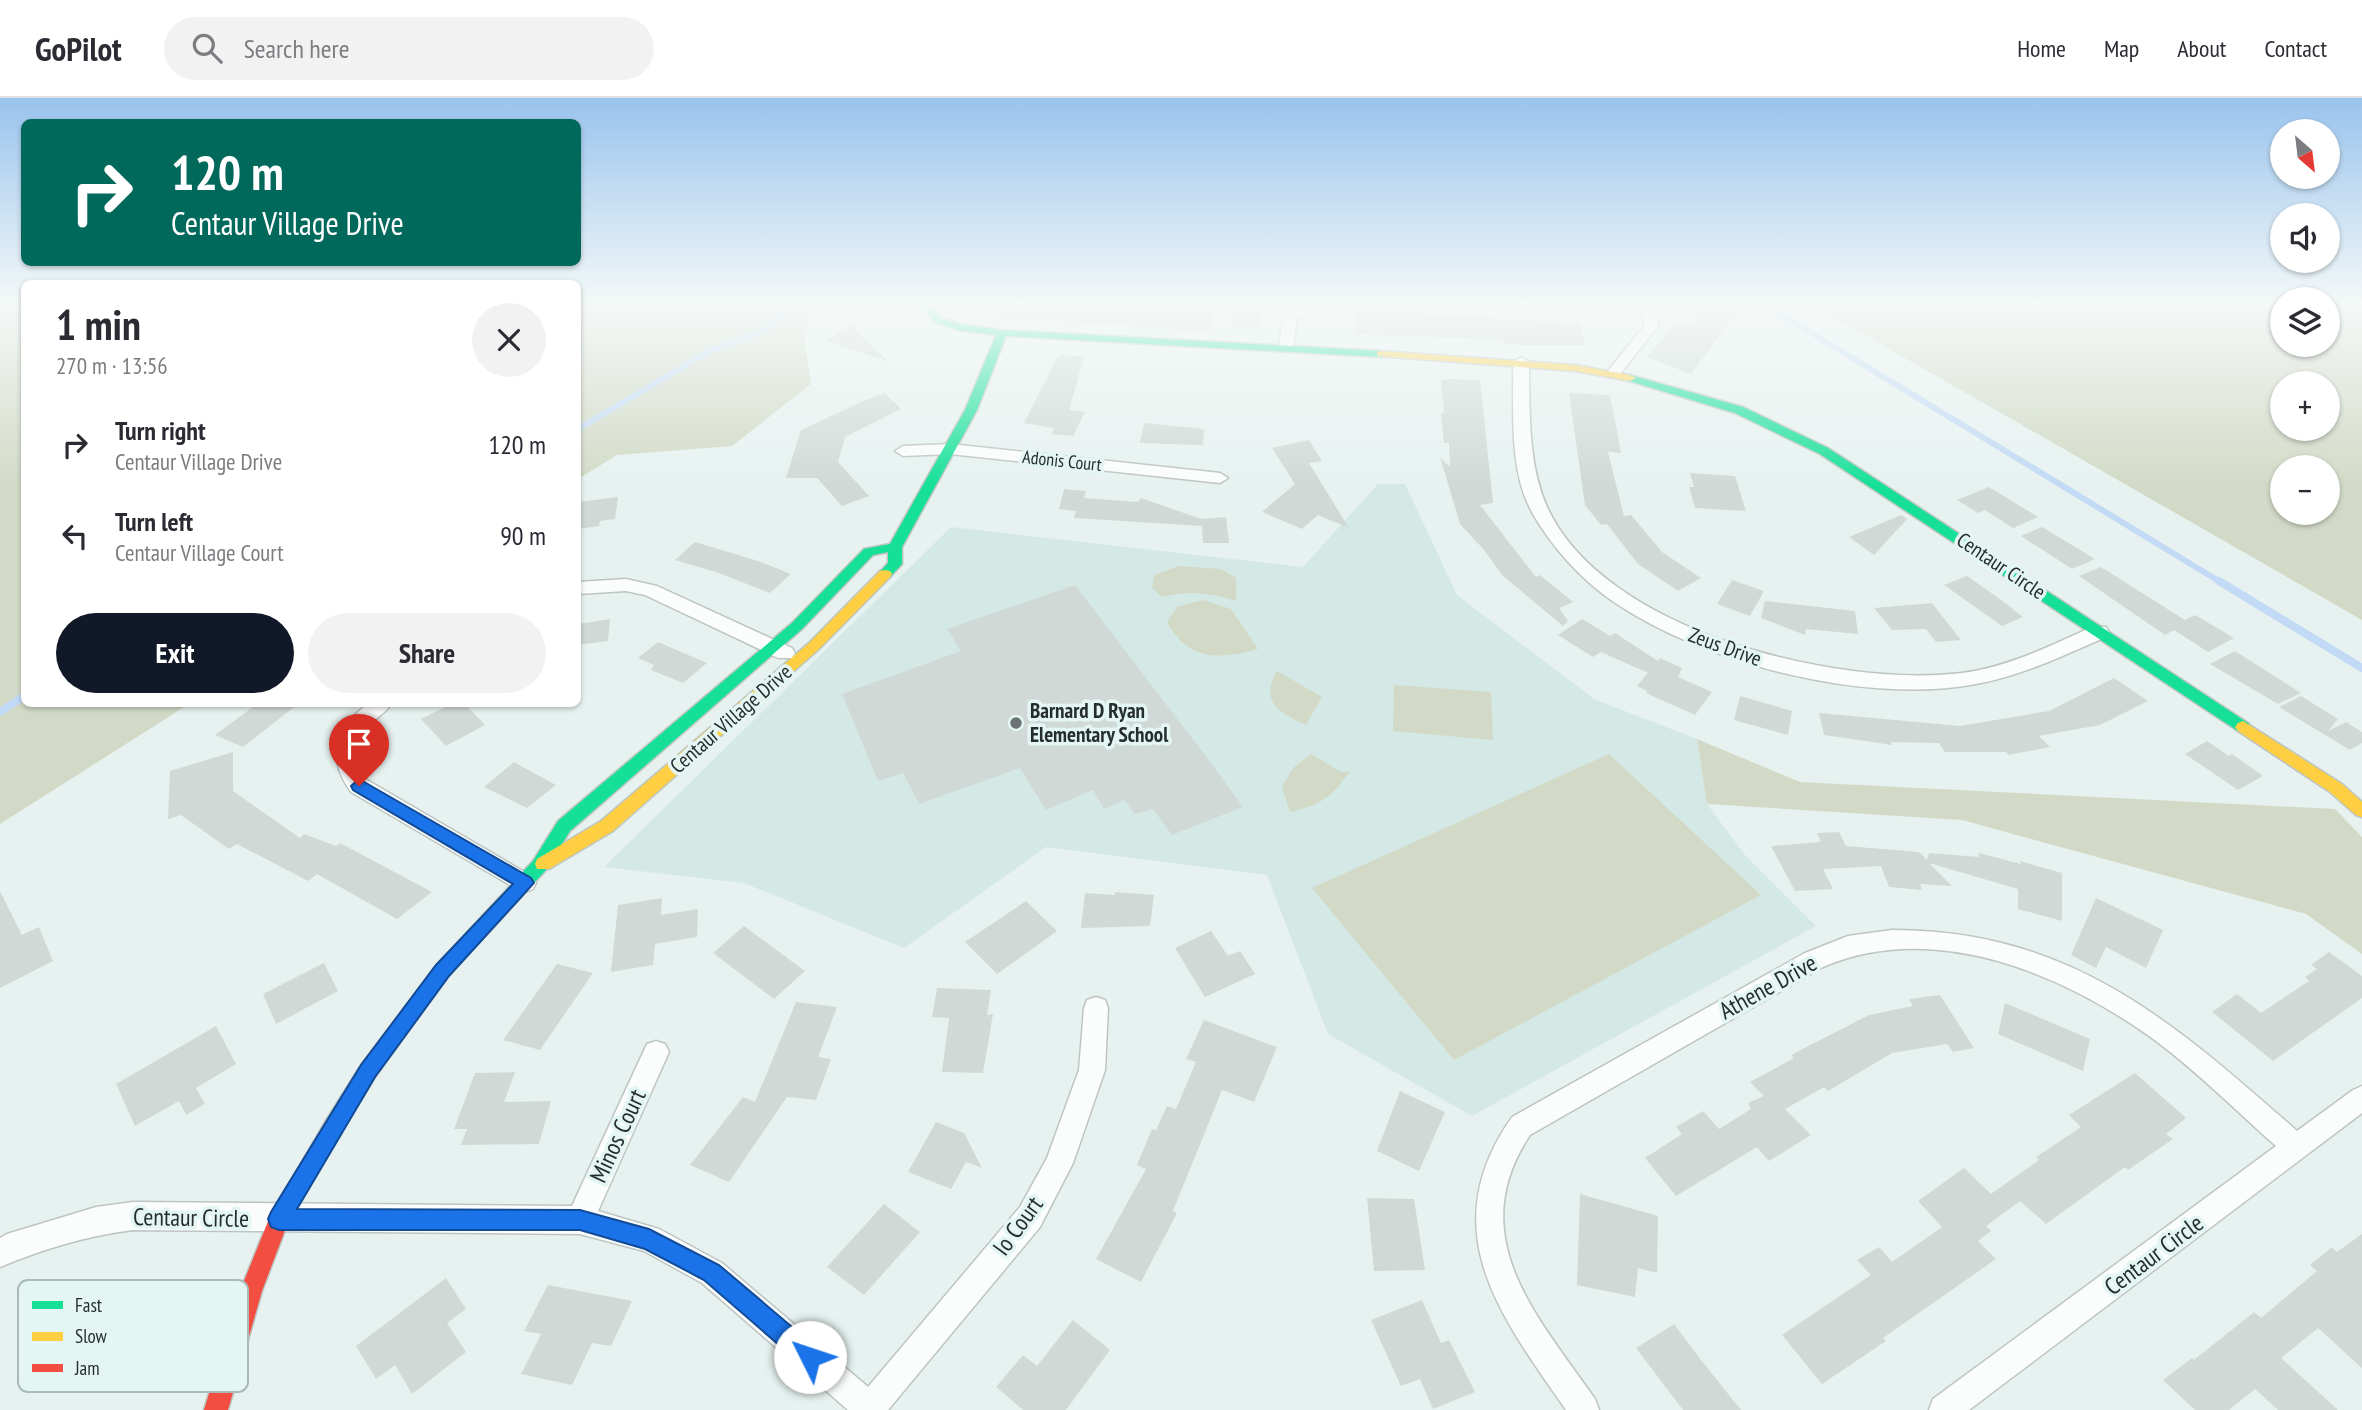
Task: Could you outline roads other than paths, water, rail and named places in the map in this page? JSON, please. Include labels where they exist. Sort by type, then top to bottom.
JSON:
[{"type":"street","name":"Centaur Village Drive","points":[[532,875],[607,826],[800,659],[838,624],[895,564],[895,547],[971,410],[989,364]]},
{"type":"street","name":"Zeus Drive","points":[[1521,364],[1530,488],[1541,514],[1565,548],[1600,581],[1645,613],[1710,644],[1774,665],[1842,678],[1899,683],[1961,680],[2009,670],[2099,632]]},
{"type":"street","name":"Centaur Circle","points":[[1538,364],[1613,374],[1687,394],[1761,419],[1836,457],[2336,788],[2362,811]]},
{"type":"street","points":[[1613,374],[1621,364]]},
{"type":"street","name":"Adonis Court","points":[[903,451],[950,449],[1220,478]]},
{"type":"street","name":"Centaur Village Drive","points":[[248,1301],[279,1219],[368,1071],[443,970],[532,875],[564,826],[810,614],[869,552],[895,547]]},
{"type":"street","points":[[581,588],[626,585],[650,590],[800,659]]},
{"type":"street","points":[[376,707],[366,713],[349,738],[344,758],[351,778],[359,786],[532,875]]},
{"type":"street","name":"Athene Drive","points":[[1584,1410],[1513,1307],[1492,1248],[1490,1193],[1513,1135],[1521,1126],[1802,967],[1851,945],[1906,938],[1968,944],[2016,956],[2082,982],[2146,1020],[2295,1146]]},
{"type":"street","name":"Io Court","points":[[871,1409],[1030,1217],[1059,1163],[1092,1070],[1096,1008]]},
{"type":"street","name":"Minos Court","points":[[580,1220],[656,1052]]},
{"type":"street","name":"Centaur Circle","points":[[1944,1410],[2362,1098]]},
{"type":"street","name":"Centaur Circle","points":[[0,1253],[17,1244],[96,1221],[133,1216],[580,1220],[649,1239],[712,1273],[871,1409]]},
{"type":"street","name":"Centaur Village Drive","points":[[215,1410],[220,1392]]},
{"type":"waterway","points":[[581,427],[687,364]]},
{"type":"waterway","points":[[1863,364],[2222,583]]},
{"type":"waterway","points":[[2219,581],[2362,668]]},
{"type":"waterway","points":[[0,712],[21,698]]},
{"type":"place","name":"Barnard D Ryan Elementary School","points":[[1016,723]]}]
